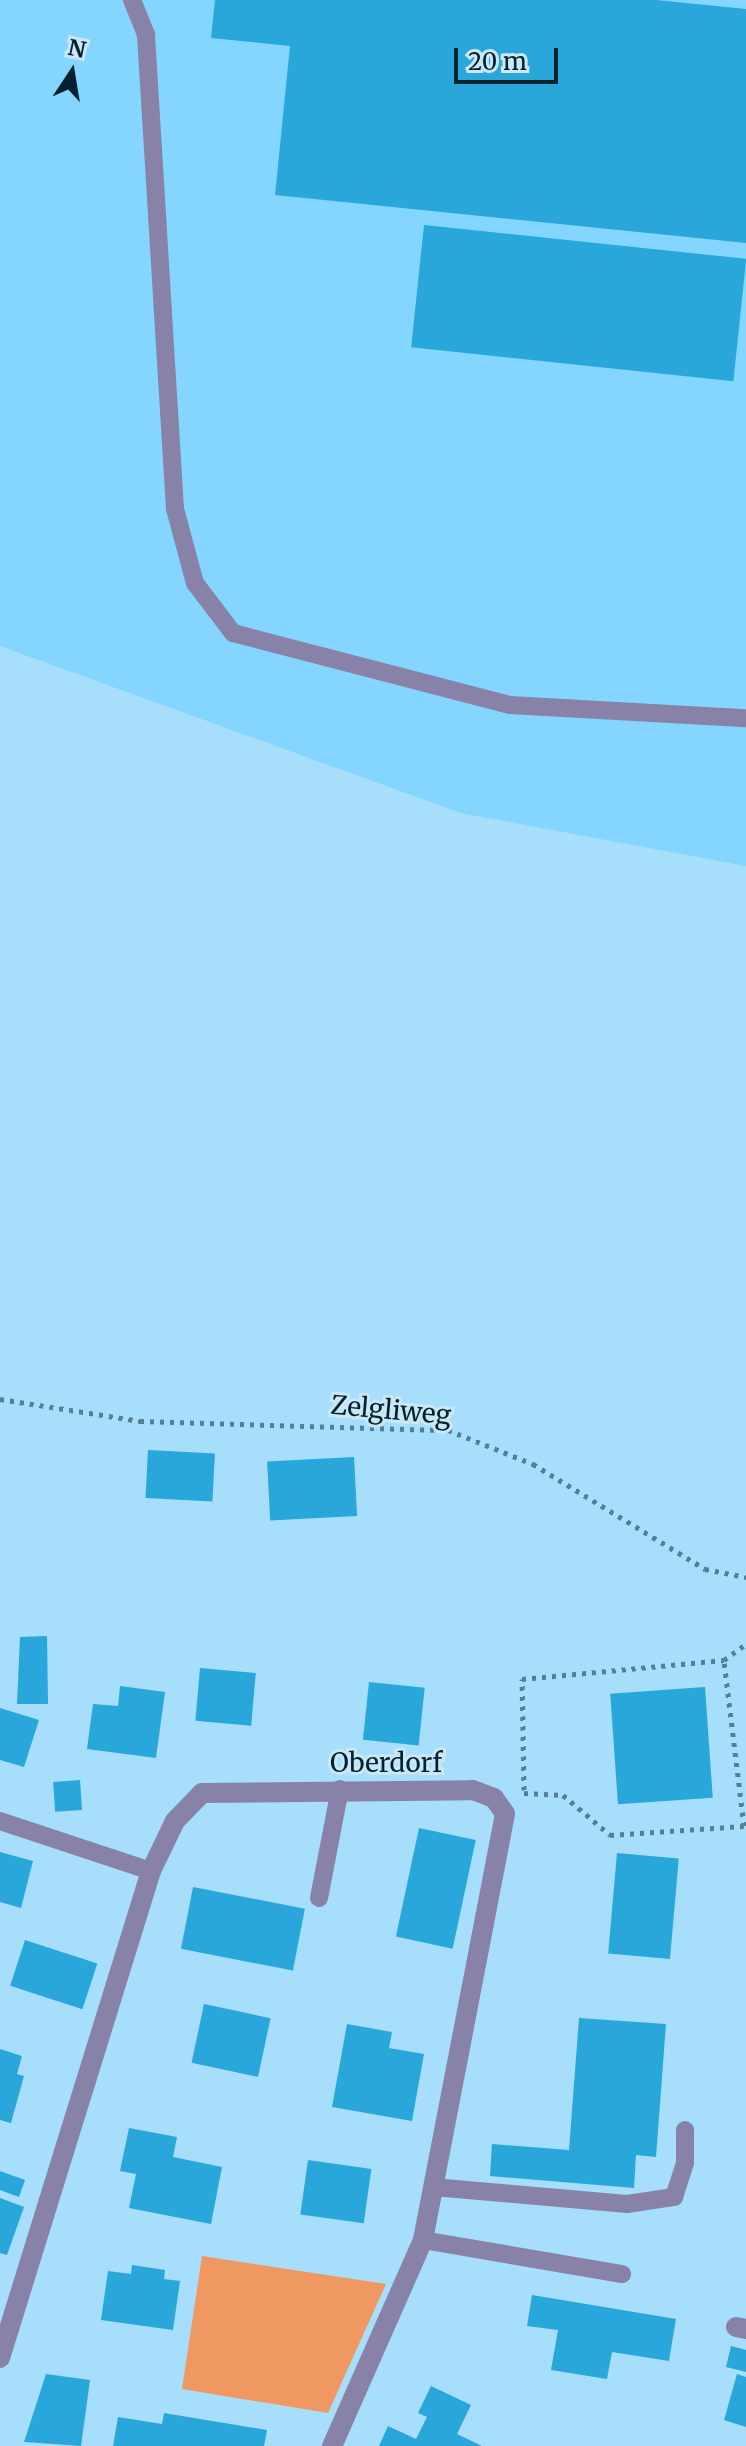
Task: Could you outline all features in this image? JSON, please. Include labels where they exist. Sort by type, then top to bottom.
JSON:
[{"type":"street","name":"Oberdorf","points":[[0,2358],[151,1871],[175,1821],[202,1793],[340,1789],[473,1790],[494,1798],[505,1814],[423,2240],[332,2446]]},
{"type":"lane","points":[[132,0],[146,35],[175,509],[195,583],[233,633],[510,705],[746,718]]},
{"type":"lane","points":[[319,1898],[340,1789]]},
{"type":"lane","points":[[0,1821],[151,1871]]},
{"type":"lane","points":[[433,2187],[627,2204],[674,2197],[685,2163],[685,2130]]},
{"type":"lane","points":[[423,2240],[622,2274]]},
{"type":"path","name":"Zelgliweg","points":[[0,1399],[140,1421],[448,1430],[533,1464],[705,1569],[746,1577]]},
{"type":"path","points":[[524,1805],[522,1679],[724,1660],[746,1644]]},
{"type":"path","points":[[524,1793],[563,1795],[610,1835],[744,1826],[724,1660]]},
{"type":"shaded area","points":[[0,0],[746,0],[746,866],[461,813],[0,646]]},
{"type":"shaded area","points":[[202,2256],[386,2284],[328,2413],[182,2389]]},
{"type":"building","points":[[215,0],[656,0],[746,9],[746,243],[275,195],[290,46],[211,38]]},
{"type":"building","points":[[424,225],[746,259],[733,381],[411,347]]},
{"type":"building","points":[[148,1450],[215,1454],[212,1501],[145,1498]]},
{"type":"building","points":[[354,1457],[357,1516],[270,1520],[267,1462]]},
{"type":"building","points":[[47,1636],[48,1704],[17,1704],[20,1637]]},
{"type":"building","points":[[200,1668],[256,1673],[251,1726],[195,1721]]},
{"type":"building","points":[[369,1682],[425,1688],[419,1746],[363,1740]]},
{"type":"building","points":[[120,1686],[165,1692],[156,1758],[87,1749],[93,1704],[118,1706]]},
{"type":"building","points":[[705,1687],[713,1798],[618,1804],[610,1694]]},
{"type":"building","points":[[0,1708],[39,1720],[24,1767],[0,1760]]},
{"type":"building","points":[[80,1780],[82,1810],[55,1812],[53,1782]]},
{"type":"building","points":[[419,1828],[476,1840],[453,1949],[396,1937]]},
{"type":"building","points":[[0,1852],[33,1861],[21,1908],[0,1902]]},
{"type":"building","points":[[617,1853],[679,1858],[670,1959],[608,1954]]},
{"type":"building","points":[[193,1887],[305,1909],[293,1971],[181,1949]]},
{"type":"building","points":[[25,1940],[97,1963],[82,2009],[10,1986]]},
{"type":"building","points":[[204,2004],[271,2018],[258,2077],[192,2063]]},
{"type":"building","points":[[579,2018],[666,2024],[656,2157],[636,2155],[634,2188],[490,2176],[492,2144],[569,2150]]},
{"type":"building","points":[[347,2024],[392,2032],[389,2048],[424,2054],[412,2121],[332,2107]]},
{"type":"building","points":[[0,2049],[22,2056],[17,2074],[24,2076],[11,2123],[0,2120]]},
{"type":"building","points":[[129,2128],[177,2137],[173,2157],[222,2167],[211,2224],[129,2208],[136,2174],[120,2171]]},
{"type":"building","points":[[308,2160],[371,2169],[364,2223],[300,2214]]},
{"type":"building","points":[[0,2171],[25,2180],[19,2197],[0,2190]]},
{"type":"building","points":[[0,2198],[24,2207],[7,2255],[0,2253]]},
{"type":"building","points":[[132,2265],[165,2270],[164,2279],[180,2281],[173,2330],[101,2320],[108,2271],[131,2274]]},
{"type":"building","points":[[532,2295],[676,2319],[669,2361],[612,2352],[607,2379],[551,2370],[558,2330],[527,2326]]},
{"type":"building","points":[[731,2346],[746,2350],[746,2372],[726,2367]]},
{"type":"building","points":[[46,2374],[90,2380],[81,2446],[24,2442]]},
{"type":"building","points":[[737,2374],[746,2377],[746,2427],[724,2420]]},
{"type":"building","points":[[431,2386],[471,2405],[457,2434],[482,2446],[379,2446],[388,2426],[416,2439],[427,2417],[418,2413]]},
{"type":"building","points":[[164,2413],[267,2430],[264,2446],[113,2446],[118,2417],[162,2424]]}]
